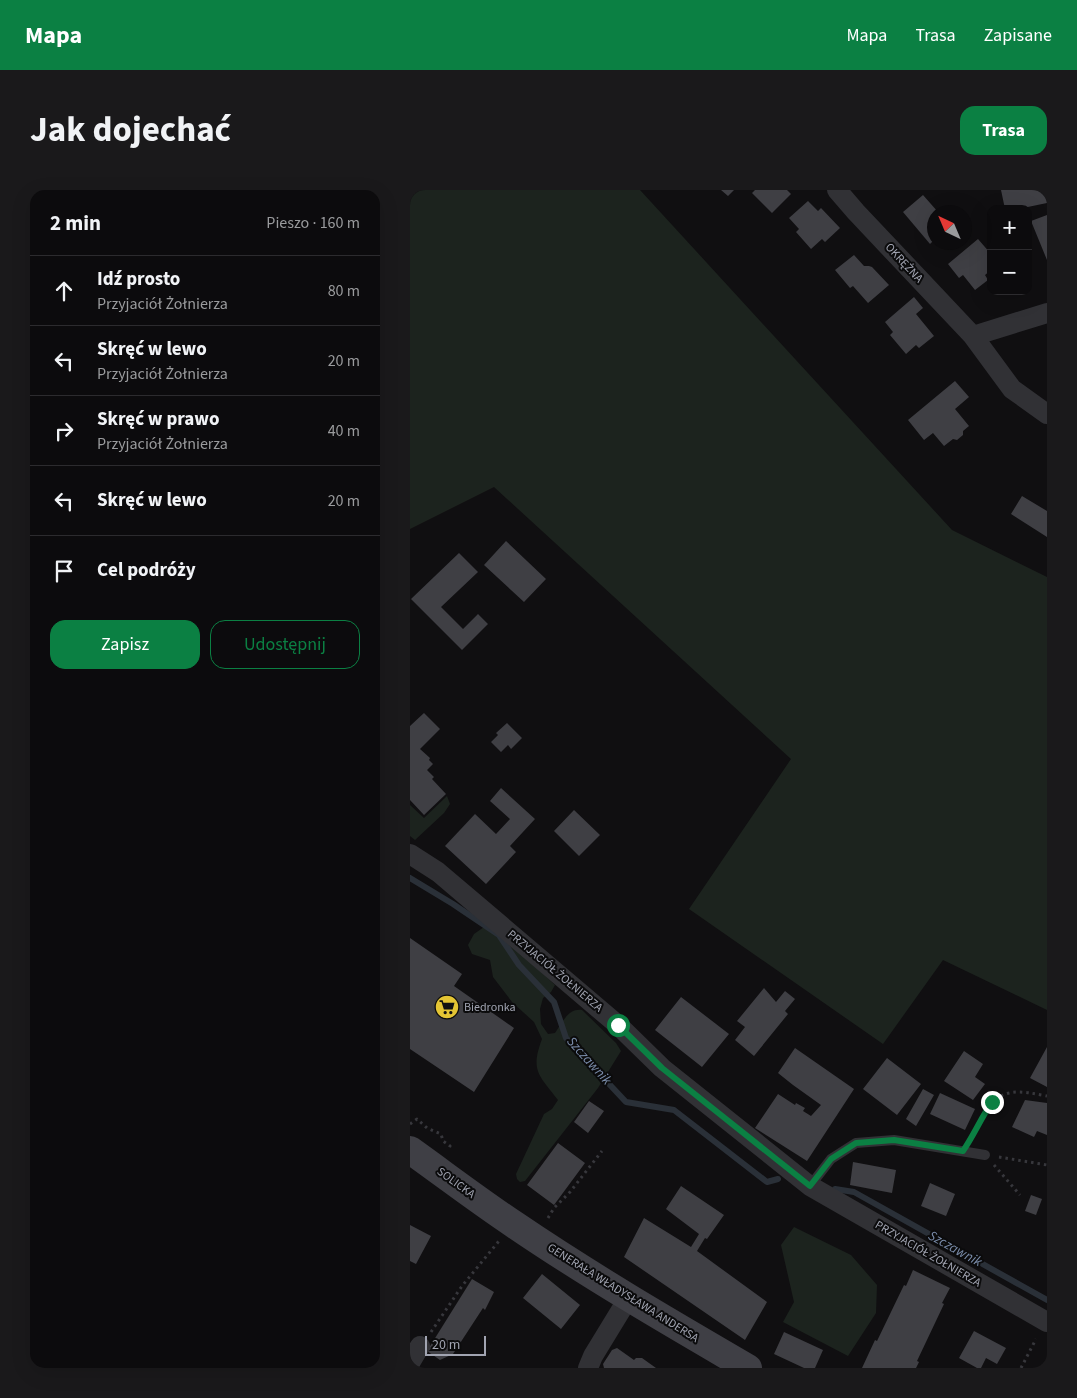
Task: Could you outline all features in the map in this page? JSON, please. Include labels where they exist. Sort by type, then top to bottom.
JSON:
[{"type":"street","name":"OKRĘŻNA","points":[[837,190],[973,336],[1012,389],[1047,414]]},
{"type":"street","points":[[973,336],[1047,313]]},
{"type":"street","name":"PRZYJACIÓŁ ŻOŁNIERZA","points":[[410,854],[438,872],[618,1025],[662,1068],[810,1186],[1046,1321]]},
{"type":"street","name":"SOLICKA","points":[[410,1150],[507,1220]]},
{"type":"street","name":"GENERAŁA WŁADYSŁAWA ANDERSA","points":[[507,1220],[668,1322],[748,1368]]},
{"type":"street","points":[[588,1368],[593,1356],[628,1297]]},
{"type":"lane","points":[[810,1186],[831,1159],[856,1143],[894,1140],[985,1155]]},
{"type":"path","points":[[963,1151],[975,1133],[984,1113],[992,1102],[1002,1094],[1018,1091],[1047,1096]]},
{"type":"path","points":[[554,1208],[576,1185],[602,1151]]},
{"type":"path","points":[[985,1155],[1047,1166]]},
{"type":"path","points":[[985,1155],[1020,1195]]},
{"type":"path","points":[[415,1355],[507,1220]]},
{"type":"path","points":[[1020,1368],[1046,1321]]},
{"type":"shaded area","points":[[410,190],[640,190],[952,530],[1047,577],[1047,1010],[943,960],[883,1044],[689,909],[791,759],[494,487],[410,529]]},
{"type":"shaded area","points":[[447,796],[450,804],[444,813],[415,840],[410,836],[410,805],[424,818]]},
{"type":"shaded area","points":[[484,927],[520,952],[555,985],[551,992],[543,998],[540,1009],[541,1024],[548,1034],[555,1033],[573,1011],[582,1010],[616,1043],[621,1051],[598,1088],[525,1181],[520,1182],[516,1174],[544,1114],[552,1109],[558,1100],[538,1072],[538,1050],[542,1039],[534,1022],[512,1002],[493,977],[490,960],[472,954],[468,945],[474,934]]},
{"type":"shaded area","points":[[794,1227],[851,1255],[877,1285],[876,1313],[848,1356],[783,1322],[794,1302],[781,1245]]},
{"type":"building","points":[[721,190],[734,190],[728,196]]},
{"type":"building","points":[[755,190],[787,190],[791,194],[772,213],[752,193]]},
{"type":"building","points":[[1001,190],[1047,190],[1047,203],[1032,206],[1004,205]]},
{"type":"building","points":[[923,195],[932,205],[927,205],[927,240],[903,212]]},
{"type":"building","points":[[808,201],[818,211],[821,208],[840,228],[825,242],[822,239],[811,249],[796,232],[799,229],[789,218]]},
{"type":"building","points":[[1047,215],[1047,260],[1032,223],[1032,221]]},
{"type":"building","points":[[978,239],[987,249],[987,273],[985,275],[987,281],[975,290],[963,275],[959,278],[948,264],[965,250],[972,250],[972,244]]},
{"type":"building","points":[[854,255],[864,266],[872,267],[889,285],[868,303],[853,286],[850,288],[835,270]]},
{"type":"building","points":[[914,297],[923,308],[916,314],[934,336],[919,348],[916,345],[906,354],[890,335],[893,332],[885,322]]},
{"type":"building","points":[[955,381],[969,397],[955,409],[969,426],[957,440],[953,439],[944,446],[933,433],[924,440],[908,420]]},
{"type":"building","points":[[1022,496],[1047,511],[1047,537],[1011,514]]},
{"type":"building","points":[[506,541],[546,579],[524,602],[484,565]]},
{"type":"building","points":[[459,553],[478,572],[441,607],[463,629],[478,614],[488,624],[462,650],[411,599]]},
{"type":"building","points":[[424,713],[440,729],[420,749],[430,758],[429,760],[433,764],[427,770],[434,777],[432,779],[446,794],[424,815],[410,800],[410,726]]},
{"type":"building","points":[[507,723],[522,738],[511,749],[508,745],[501,752],[491,742],[498,735],[496,733]]},
{"type":"building","points":[[501,788],[535,819],[510,846],[516,852],[486,884],[445,846],[475,814],[496,834],[510,819],[490,801]]},
{"type":"building","points":[[574,810],[600,835],[579,856],[554,831]]},
{"type":"building","name":"Biedronka","points":[[410,938],[462,974],[454,986],[514,1028],[474,1092],[410,1049]]},
{"type":"building","points":[[764,988],[776,1002],[785,991],[795,999],[785,1011],[788,1014],[754,1056],[735,1040],[745,1027],[737,1021]]},
{"type":"building","points":[[681,997],[729,1034],[702,1067],[655,1030]]},
{"type":"building","points":[[1047,1047],[1047,1087],[1030,1078]]},
{"type":"building","points":[[795,1048],[854,1089],[807,1161],[755,1128],[778,1094],[795,1105],[796,1103],[805,1108],[803,1111],[811,1116],[821,1105],[778,1073]]},
{"type":"building","points":[[964,1051],[983,1064],[975,1077],[985,1084],[973,1100],[944,1081]]},
{"type":"building","points":[[887,1058],[921,1084],[897,1115],[863,1089]]},
{"type":"building","points":[[923,1089],[934,1095],[916,1126],[906,1119]]},
{"type":"building","points":[[940,1093],[975,1109],[965,1130],[930,1114]]},
{"type":"building","points":[[1025,1100],[1047,1103],[1047,1135],[1037,1131],[1034,1137],[1012,1127]]},
{"type":"building","points":[[589,1101],[604,1111],[588,1133],[574,1122]]},
{"type":"building","points":[[558,1143],[585,1163],[554,1205],[527,1185]]},
{"type":"building","points":[[853,1162],[896,1170],[892,1193],[850,1185]]},
{"type":"building","points":[[930,1183],[955,1194],[946,1216],[921,1206]]},
{"type":"building","points":[[681,1186],[724,1215],[697,1251],[767,1302],[745,1340],[624,1257],[644,1218],[691,1247],[699,1234],[666,1209]]},
{"type":"building","points":[[1031,1195],[1042,1199],[1036,1215],[1025,1211]]},
{"type":"building","points":[[410,1225],[431,1236],[416,1264],[410,1261]]},
{"type":"building","points":[[913,1270],[950,1288],[917,1361],[919,1362],[916,1368],[862,1368],[875,1340],[877,1341]]},
{"type":"building","points":[[542,1274],[580,1305],[561,1329],[523,1298]]},
{"type":"building","points":[[472,1279],[494,1292],[485,1310],[483,1308],[453,1354],[440,1360],[427,1351]]},
{"type":"building","points":[[974,1331],[1006,1348],[997,1364],[986,1358],[981,1368],[977,1368],[959,1358]]},
{"type":"building","points":[[784,1332],[823,1350],[815,1368],[804,1368],[774,1354]]},
{"type":"building","points":[[617,1348],[634,1360],[642,1358],[656,1368],[604,1368],[603,1364],[612,1350]]},
{"type":"waterway","name":"Szczawnik","points":[[410,878],[499,935],[519,965],[554,1002],[566,1038],[626,1102],[674,1110],[767,1182],[778,1179]]},
{"type":"waterway","name":"Szczawnik","points":[[835,1189],[854,1192],[1047,1300]]},
{"type":"place","name":"Biedronka","points":[[447,1007]]},
{"type":"route","points":[[618,1025],[662,1068],[810,1186],[831,1159],[856,1143],[894,1140],[963,1151],[992,1102]]}]
